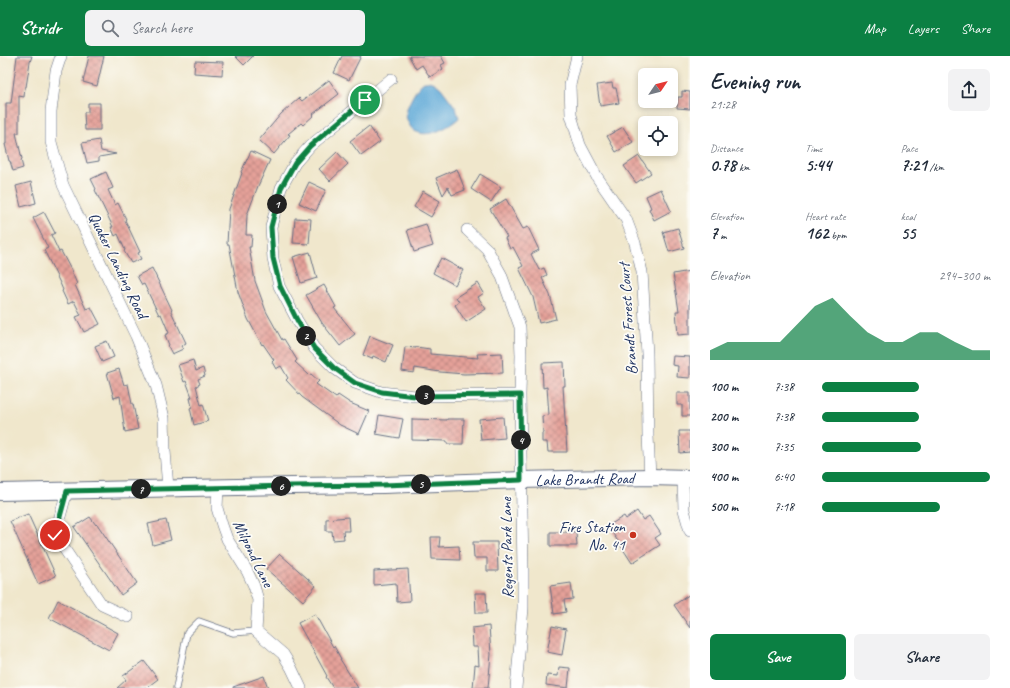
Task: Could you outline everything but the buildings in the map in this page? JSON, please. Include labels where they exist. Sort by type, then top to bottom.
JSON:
[{"type":"street","name":"Quaker Landing Road","points":[[61,56],[56,71],[51,111],[51,142],[63,185],[136,336],[156,385],[164,418],[168,488]]},
{"type":"street","name":"Brandt Forest Court","points":[[577,56],[570,85],[571,115],[580,145],[597,177],[626,219],[635,242],[642,272],[647,354],[650,477]]},
{"type":"street","points":[[391,79],[310,146],[295,163],[281,188],[271,227],[273,258],[280,286],[297,320],[314,348],[334,368],[355,383],[382,392],[415,396],[520,395]]},
{"type":"street","name":"Regents Park Lane","points":[[467,230],[487,249],[501,274],[520,327],[523,608],[516,688]]},
{"type":"street","name":"Lake Brandt Road","points":[[0,492],[383,485],[650,477],[686,478]]},
{"type":"street","points":[[686,478],[684,510],[690,531]]},
{"type":"street","name":"Milpond Lane","points":[[218,488],[217,508],[222,525],[227,539],[247,570],[258,600],[256,631]]},
{"type":"street","points":[[67,491],[55,535],[102,605],[128,617]]},
{"type":"street","points":[[256,631],[283,654],[301,688]]},
{"type":"lane","points":[[176,688],[187,633],[199,621],[233,633],[256,631]]},
{"type":"water","points":[[430,81],[441,88],[456,108],[459,118],[442,129],[427,134],[415,131],[410,126],[406,117],[406,111],[412,97],[421,84]]},
{"type":"place","name":"Fire Station No. 41","points":[[633,535]]},
{"type":"route","points":[[55,535],[67,491],[383,485],[521,480],[520,395],[415,396],[382,392],[355,383],[334,368],[314,348],[297,320],[280,286],[273,258],[271,227],[281,188],[295,163],[310,146],[365,100]]}]
